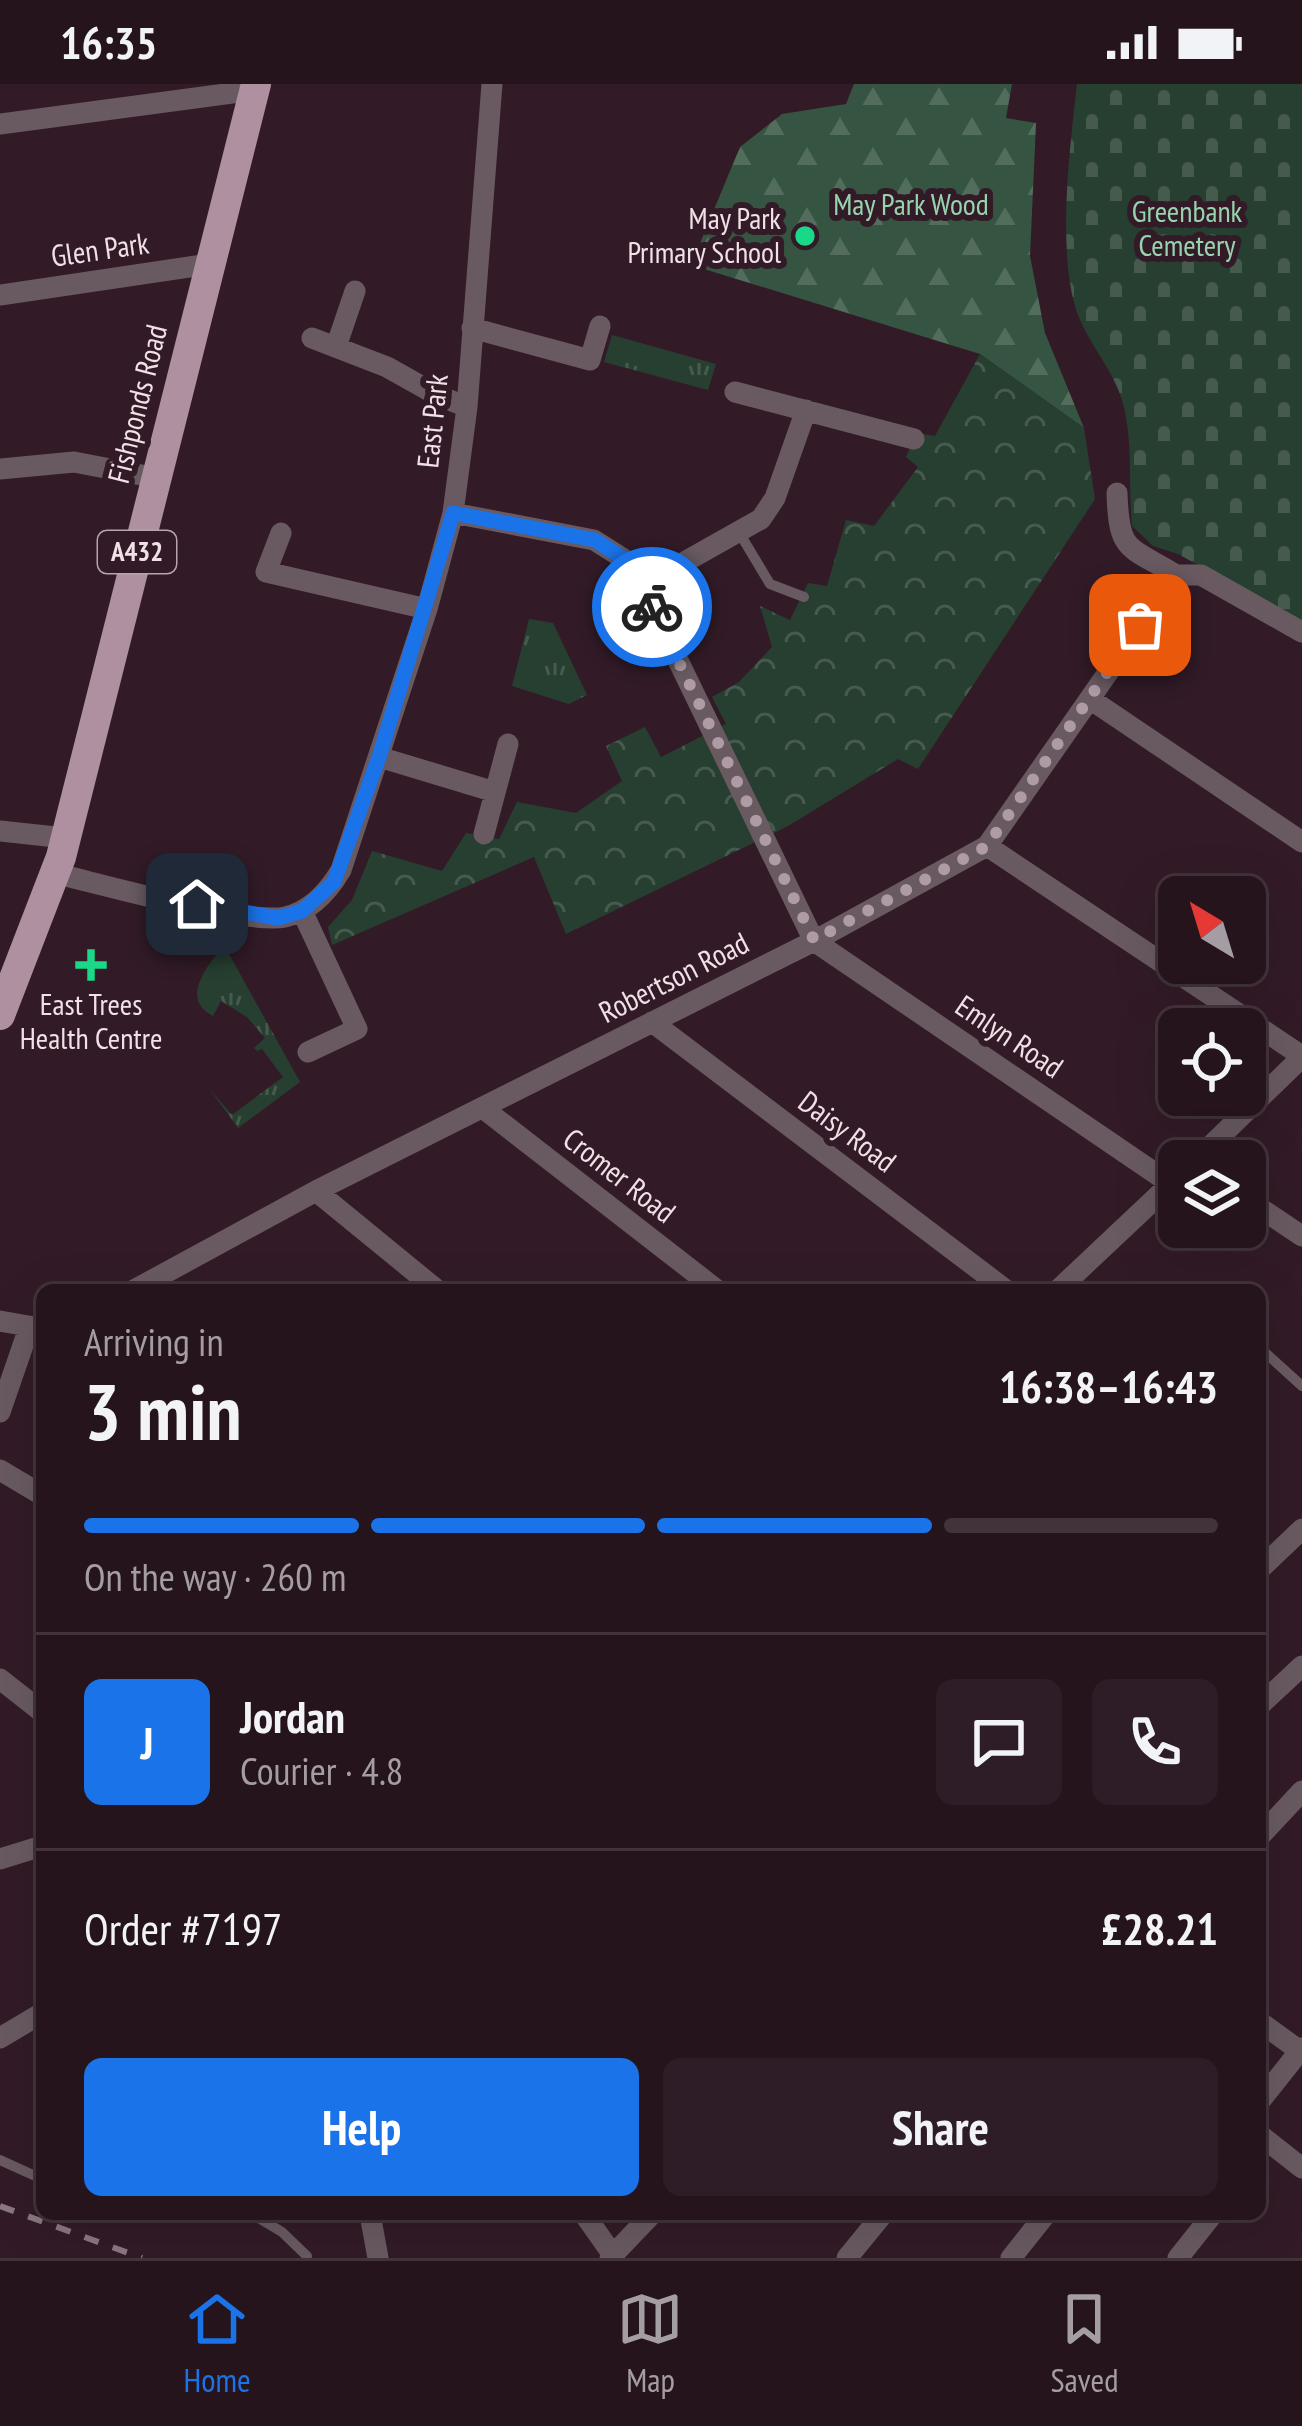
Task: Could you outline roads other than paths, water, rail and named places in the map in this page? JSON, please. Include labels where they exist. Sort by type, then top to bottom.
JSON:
[{"type":"main road","name":"Fishponds Road","points":[[0,1015],[19,974],[65,838],[256,87]]},
{"type":"street","name":"East Park","points":[[302,911],[325,893],[340,870],[427,609],[453,513],[467,407],[492,84]]},
{"type":"street","points":[[0,124],[112,95],[256,87]]},
{"type":"street","name":"Glen Park","points":[[0,295],[209,264]]},
{"type":"street","points":[[336,347],[355,291]]},
{"type":"street","points":[[472,328],[587,370],[600,326]]},
{"type":"street","points":[[312,338],[387,367],[467,407]]},
{"type":"street","points":[[735,392],[914,439]]},
{"type":"street","points":[[642,586],[761,519],[775,498],[806,410]]},
{"type":"street","points":[[0,469],[74,462],[157,478]]},
{"type":"street","points":[[1117,493],[1121,538],[1175,575],[1201,575],[1302,632]]},
{"type":"street","points":[[453,513],[595,540],[624,559],[642,586],[814,940]]},
{"type":"street","points":[[281,533],[266,572],[427,609]]},
{"type":"street","name":"Robertson Road","points":[[145,1284],[316,1191],[814,940],[987,846],[1175,575]]},
{"type":"street","points":[[1090,699],[1302,842]]},
{"type":"street","points":[[484,834],[508,744]]},
{"type":"street","points":[[379,757],[495,792]]},
{"type":"street","points":[[0,831],[65,838]]},
{"type":"street","points":[[987,846],[1302,1057],[1217,1140]]},
{"type":"street","points":[[54,873],[223,916],[278,918],[302,911],[357,1029],[308,1052]]},
{"type":"street","name":"Emlyn Road","points":[[814,940],[1158,1169]]},
{"type":"street","name":"Daisy Road","points":[[652,1022],[998,1284]]},
{"type":"street","name":"Cromer Road","points":[[484,1109],[709,1284]]},
{"type":"street","points":[[316,1191],[430,1284]]},
{"type":"street","points":[[1072,1284],[1158,1197]]},
{"type":"street","points":[[1266,1212],[1302,1236]]},
{"type":"street","points":[[0,1321],[35,1328],[0,1412]]},
{"type":"street","points":[[0,1470],[36,1491]]},
{"type":"street","points":[[1266,1563],[1302,1529]]},
{"type":"street","points":[[1266,1699],[1302,1666]]},
{"type":"street","points":[[0,1679],[36,1707]]},
{"type":"street","points":[[1266,1830],[1302,1791]]},
{"type":"street","points":[[0,1859],[36,1848]]},
{"type":"street","points":[[0,2038],[36,2017]]},
{"type":"street","points":[[1266,2026],[1301,2050],[1266,2094]]},
{"type":"street","points":[[1266,2146],[1302,2168]]},
{"type":"street","points":[[371,2220],[378,2258]]},
{"type":"street","points":[[588,2220],[612,2257],[646,2220]]},
{"type":"street","points":[[847,2258],[878,2220]]},
{"type":"street","points":[[1011,2258],[1041,2220]]},
{"type":"street","points":[[1178,2258],[1208,2220]]},
{"type":"lane","points":[[740,534],[770,584],[804,597]]},
{"type":"lane","points":[[1266,1353],[1302,1386]]},
{"type":"lane","points":[[0,2160],[36,2176]]},
{"type":"lane","points":[[263,2220],[307,2256]]},
{"type":"railway","points":[[0,2206],[36,2219]]},
{"type":"railway","points":[[38,2220],[142,2258]]},
{"type":"place","name":"May Park Primary School","points":[[805,236]]},
{"type":"place","name":"East Trees Health Centre","points":[[91,965]]},
{"type":"park label","name":"May Park Wood","points":[[911,205]]},
{"type":"park label","name":"Greenbank Cemetery","points":[[1187,229]]}]
